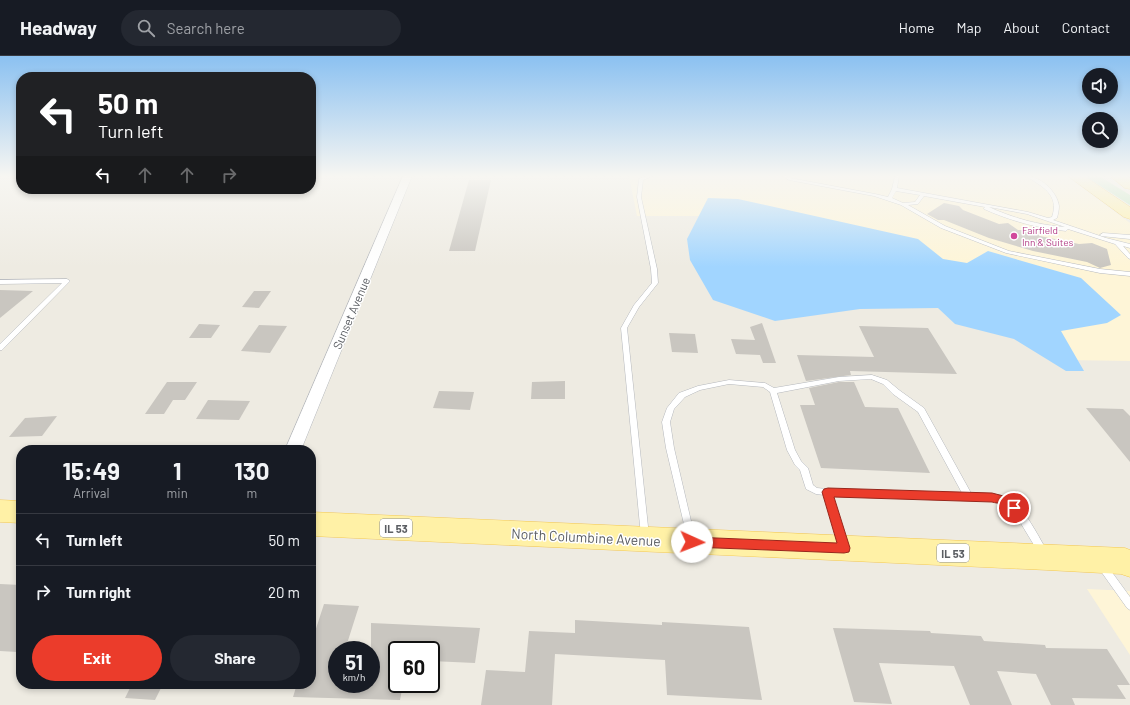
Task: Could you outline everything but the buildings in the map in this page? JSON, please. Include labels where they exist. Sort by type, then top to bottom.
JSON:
[{"type":"main road","points":[[1119,206],[1130,214]]},
{"type":"main road","points":[[0,511],[16,512]]},
{"type":"main road","name":"North Columbine Avenue","points":[[316,524],[1047,557],[1121,558]]},
{"type":"street","name":"Sunset Avenue","points":[[295,445],[395,206]]},
{"type":"lane","points":[[641,206],[654,269],[655,283],[636,306],[624,328],[645,540]]},
{"type":"lane","points":[[907,206],[943,227],[1008,252],[1100,272],[1130,274]]},
{"type":"lane","points":[[981,206],[1025,222],[1051,228],[1070,229]]},
{"type":"lane","points":[[989,206],[1028,213],[1049,219],[1070,229],[1118,244],[1130,246]]},
{"type":"lane","points":[[1049,219],[1054,218],[1056,214],[1055,206]]},
{"type":"lane","points":[[1092,235],[1130,237]]},
{"type":"lane","points":[[1118,244],[1130,257]]},
{"type":"lane","points":[[0,282],[67,282],[0,348]]},
{"type":"lane","points":[[774,391],[839,379],[872,377],[885,382],[921,410],[968,496]]},
{"type":"lane","points":[[692,542],[670,448],[666,422],[671,408],[682,395],[698,388],[729,382],[765,385],[774,391],[791,450],[798,462],[804,468],[809,487],[816,491],[992,497],[1007,501],[1020,514],[1047,557]]},
{"type":"lane","points":[[828,492],[844,548]]},
{"type":"lane","points":[[1121,558],[1130,605]]},
{"type":"shaded area","points":[[635,206],[1108,206],[1130,223],[1130,361],[1066,360],[721,216],[637,216]]},
{"type":"shaded area","points":[[1087,589],[1130,591],[1130,655]]},
{"type":"water","points":[[704,206],[771,206],[918,239],[943,259],[967,263],[988,251],[1081,278],[1121,315],[1107,323],[1061,331],[1084,371],[1066,371],[1014,339],[955,324],[938,308],[860,309],[775,321],[713,300],[690,260],[687,239]]},
{"type":"place","name":"Fairfield Inn & Suites","points":[[1014,236]]},
{"type":"route","points":[[692,542],[844,548],[828,492],[992,497],[1007,501],[1014,508]]}]
